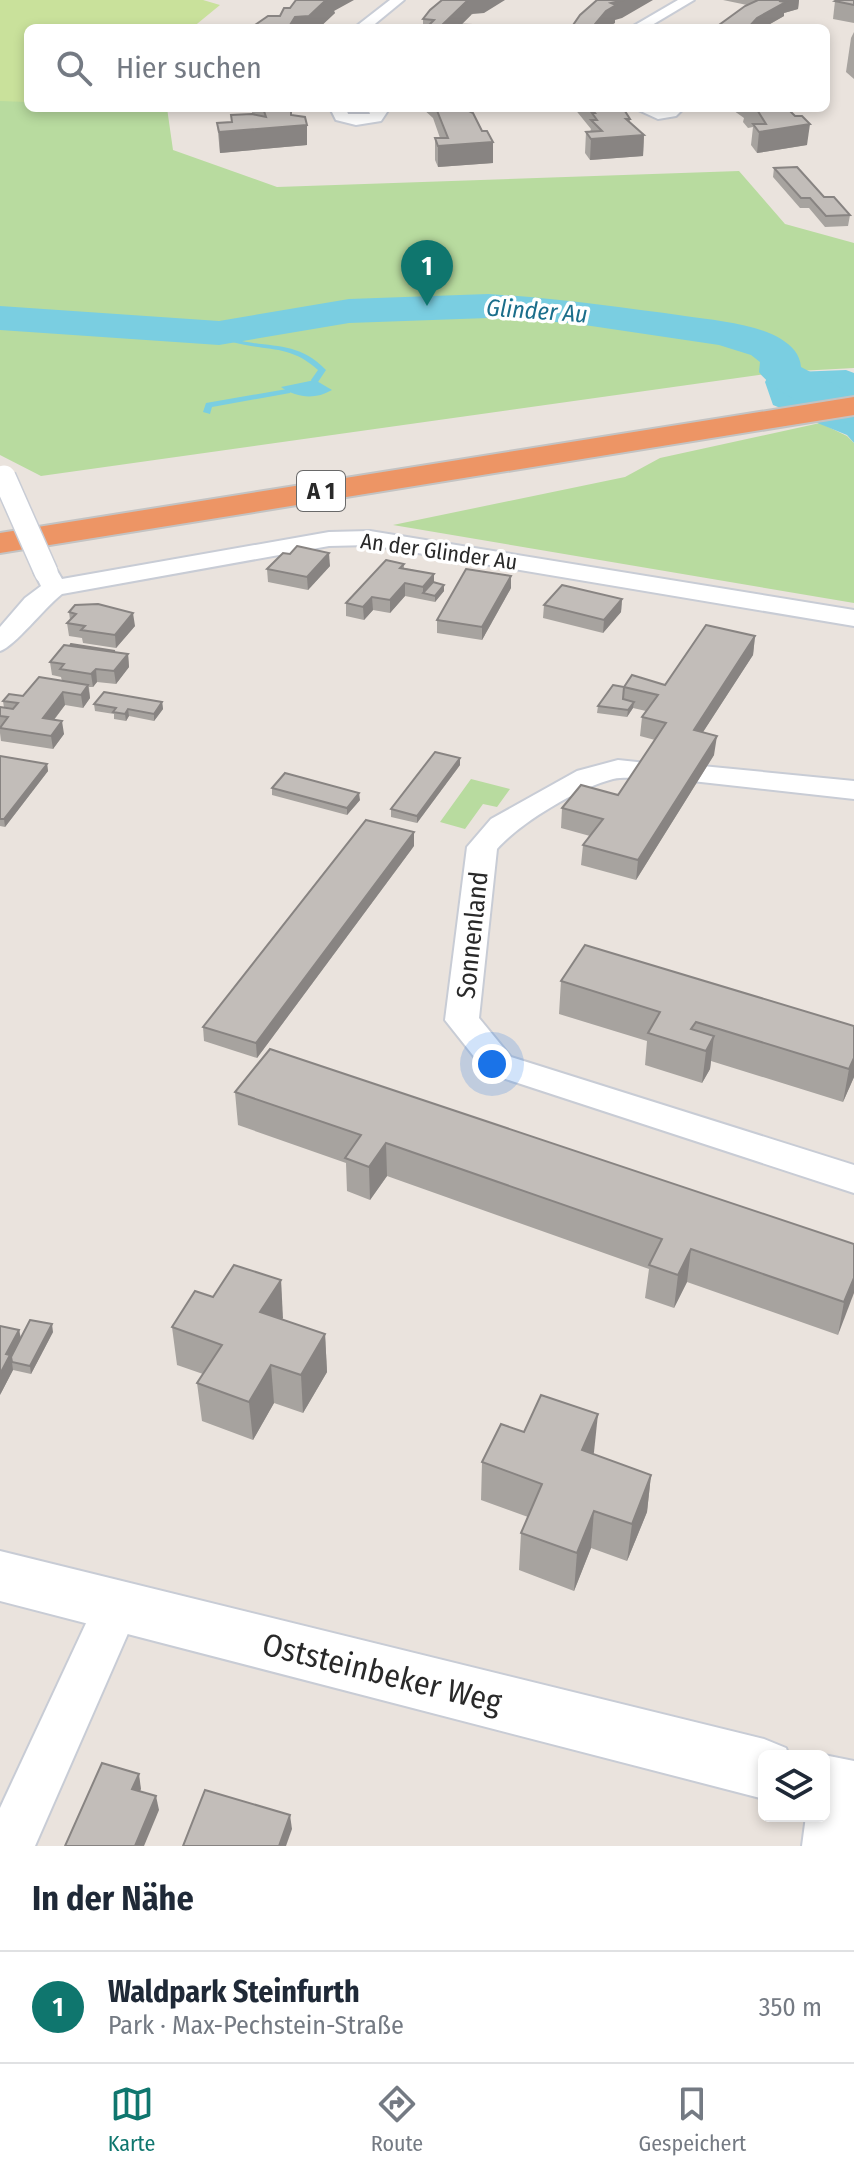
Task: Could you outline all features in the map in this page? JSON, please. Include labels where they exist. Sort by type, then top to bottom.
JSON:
[{"type":"highway","name":"A 1","points":[[211,480],[854,380]]},
{"type":"highway","name":"A 1","points":[[0,543],[854,406]]},
{"type":"highway","points":[[0,514],[75,501]]},
{"type":"street","points":[[366,24],[398,0]]},
{"type":"street","points":[[644,24],[688,0]]},
{"type":"street","points":[[339,112],[341,117],[356,120],[376,118],[379,112]]},
{"type":"street","points":[[653,112],[672,112]]},
{"type":"street","points":[[0,643],[50,580],[2,476]]},
{"type":"street","name":"An der Glinder Au","points":[[50,580],[329,539],[370,538],[854,618]]},
{"type":"street","name":"Sonnenland","points":[[646,770],[618,769],[587,777],[502,825],[482,847],[462,1020],[499,1065],[854,1179]]},
{"type":"street","points":[[702,775],[854,790]]},
{"type":"street","name":"Oststeinbeker Weg","points":[[0,1576],[758,1767]]},
{"type":"street","points":[[9,1846],[117,1606]]},
{"type":"green space","points":[[0,0],[203,0],[220,5],[197,24],[24,24],[24,102],[0,101]]},
{"type":"green space","points":[[0,101],[24,101],[24,112],[168,112],[173,150],[277,187],[739,171],[785,224],[854,243],[854,368],[780,372],[41,476],[0,455]]},
{"type":"green space","points":[[820,423],[847,436],[854,443],[854,603],[393,525],[625,477],[660,458]]},
{"type":"green space","points":[[471,779],[510,789],[497,807],[483,804],[465,829],[440,822]]},
{"type":"water","points":[[846,370],[854,373],[854,443],[847,435],[773,405],[765,382],[770,373]]},
{"type":"water","points":[[315,380],[332,390],[306,396],[293,394],[281,387]]},
{"type":"building","points":[[296,0],[326,0],[309,16],[295,17],[291,24],[256,24],[268,16],[280,16],[284,8],[290,8]]},
{"type":"building","points":[[442,0],[468,0],[443,24],[430,24],[434,20],[423,19]]},
{"type":"building","points":[[597,0],[624,0],[611,3],[616,5],[595,24],[574,24]]},
{"type":"building","points":[[758,0],[786,2],[752,24],[720,24]]},
{"type":"building","points":[[854,0],[854,5],[835,1]]},
{"type":"building","points":[[264,112],[291,112],[291,115],[305,117],[307,125],[219,132],[217,123],[232,122],[231,115],[266,117]]},
{"type":"building","points":[[438,112],[473,113],[482,131],[487,131],[493,142],[438,146],[435,138],[448,138]]},
{"type":"building","points":[[626,112],[630,119],[626,119],[644,135],[591,139],[586,132],[602,131],[591,120],[597,120],[592,113]]},
{"type":"building","points":[[758,112],[791,112],[802,116],[810,124],[759,132],[753,124],[766,124]]},
{"type":"building","points":[[797,167],[824,197],[834,197],[850,215],[826,216],[810,198],[801,198],[774,168]]},
{"type":"building","points":[[297,546],[329,553],[307,577],[267,569],[283,553],[290,554]]},
{"type":"building","points":[[386,560],[404,564],[400,568],[434,574],[423,587],[405,583],[390,600],[372,597],[363,607],[346,603]]},
{"type":"building","points":[[466,569],[511,576],[482,627],[437,620]]},
{"type":"building","points":[[433,582],[444,585],[435,596],[423,593]]},
{"type":"building","points":[[562,585],[622,599],[604,620],[544,605]]},
{"type":"building","points":[[98,604],[133,613],[115,635],[81,630],[85,626],[67,623],[76,614],[69,612],[75,605]]},
{"type":"building","points":[[706,625],[755,636],[694,730],[717,736],[638,860],[583,845],[603,819],[562,808],[581,785],[618,795],[666,723],[642,717],[658,695],[624,687],[632,675],[665,685]]},
{"type":"building","points":[[71,644],[115,651],[70,646]]},
{"type":"building","points":[[64,645],[128,654],[114,671],[96,669],[91,674],[60,669],[64,664],[50,662]]},
{"type":"building","points":[[39,677],[88,685],[81,695],[63,692],[43,718],[62,721],[51,736],[0,728],[8,717],[0,716],[0,707],[13,709],[18,703],[3,701],[9,694],[23,696]]},
{"type":"building","points":[[613,685],[624,687],[623,699],[634,702],[628,710],[598,706]]},
{"type":"building","points":[[104,692],[162,702],[154,714],[128,709],[125,714],[113,712],[116,708],[94,704]]},
{"type":"building","points":[[435,752],[460,758],[417,816],[391,809]]},
{"type":"building","points":[[0,756],[47,764],[4,819],[0,819]]},
{"type":"building","points":[[285,773],[359,793],[347,808],[272,788]]},
{"type":"building","points":[[366,820],[414,832],[256,1043],[203,1027]]},
{"type":"building","points":[[585,945],[854,1026],[854,1058],[849,1069],[696,1022],[691,1029],[714,1036],[706,1051],[648,1033],[660,1012],[561,981]]},
{"type":"building","points":[[270,1049],[854,1244],[854,1278],[844,1302],[691,1249],[678,1275],[649,1265],[662,1239],[386,1143],[369,1167],[345,1158],[361,1135],[235,1092]]},
{"type":"building","points":[[234,1265],[281,1280],[260,1312],[325,1334],[301,1375],[271,1365],[249,1402],[197,1383],[222,1345],[172,1327],[195,1291],[213,1297]]},
{"type":"building","points":[[30,1320],[52,1324],[30,1366],[12,1362],[11,1357]]},
{"type":"building","points":[[0,1326],[19,1330],[6,1354],[10,1355],[0,1374]]},
{"type":"building","points":[[541,1395],[598,1414],[582,1450],[651,1475],[632,1524],[594,1511],[577,1553],[521,1533],[542,1484],[482,1462],[501,1424],[524,1432]]},
{"type":"building","points":[[102,1763],[139,1774],[132,1789],[156,1796],[135,1846],[65,1846]]},
{"type":"building","points":[[205,1790],[290,1815],[279,1846],[183,1846]]},
{"type":"waterway","name":"Glinder Au","points":[[0,318],[219,333],[349,311],[488,306],[571,311],[724,334],[765,346],[780,358],[780,372],[854,412]]},
{"type":"waterway","points":[[238,329],[231,335],[231,340],[290,349],[311,360],[322,370],[315,380]]},
{"type":"waterway","points":[[207,412],[209,405],[287,391]]},
{"type":"place","name":"Waldpark Steinfurth","points":[[427,306]]}]
